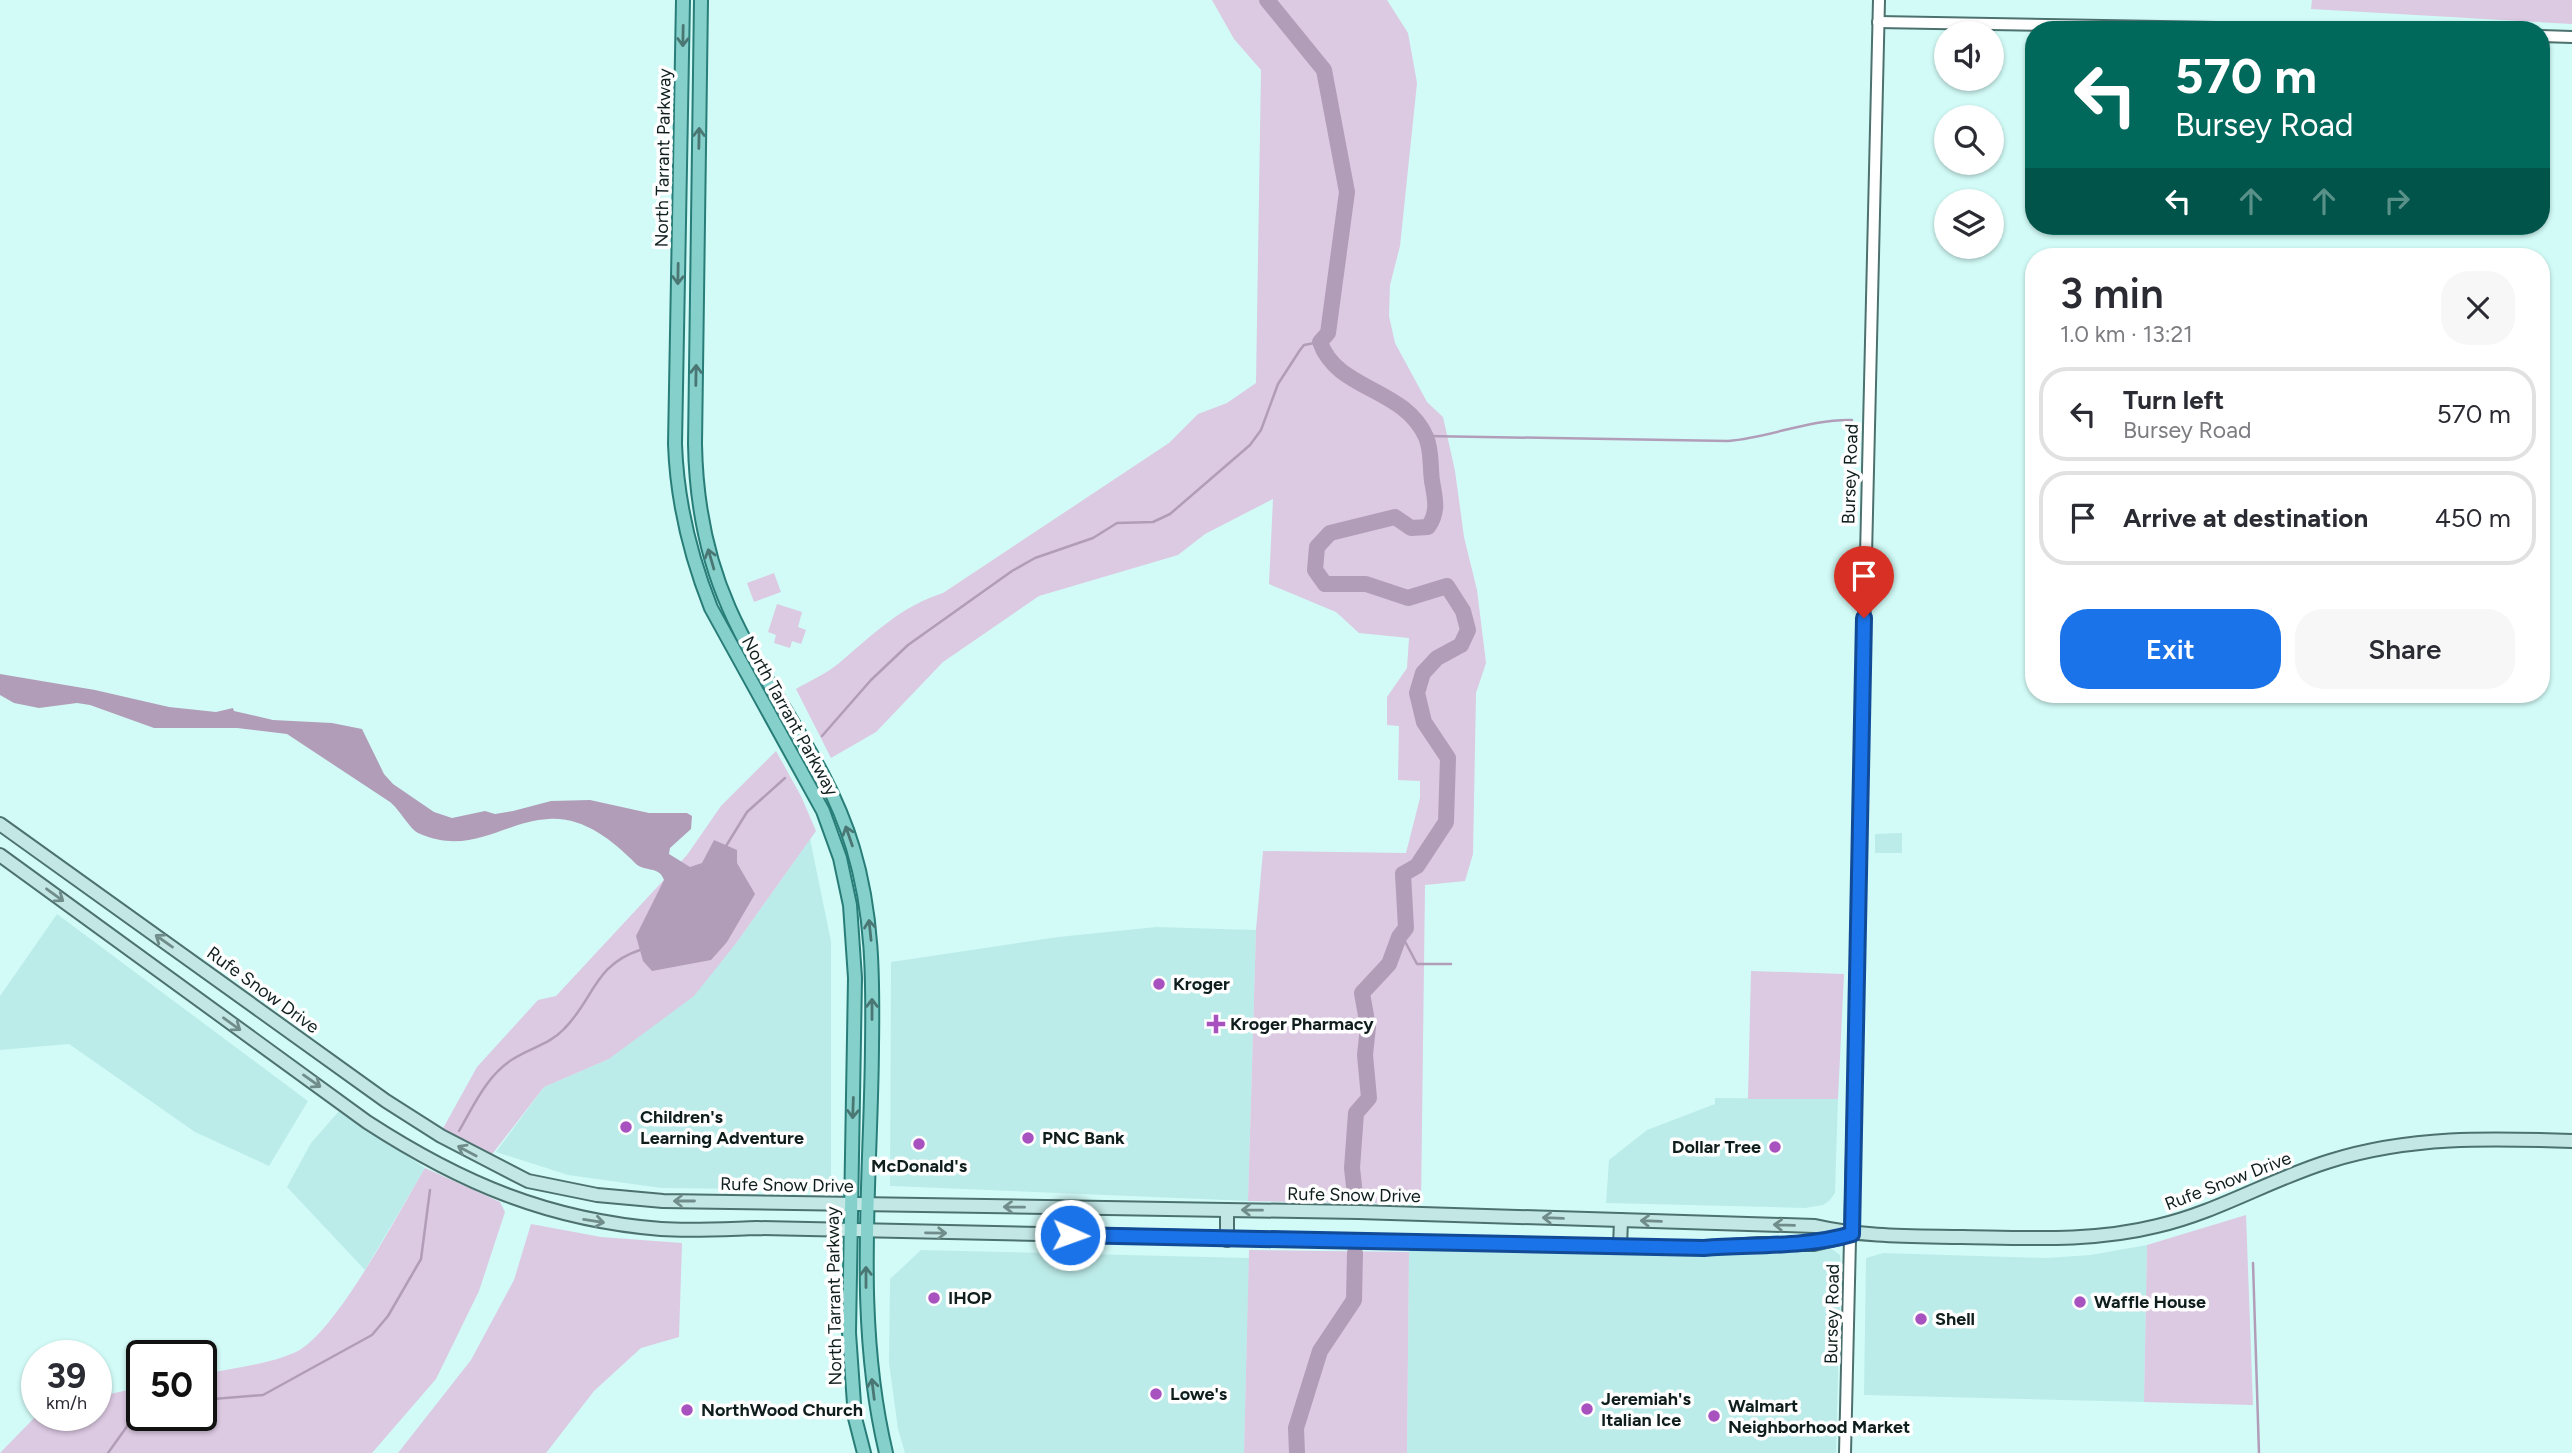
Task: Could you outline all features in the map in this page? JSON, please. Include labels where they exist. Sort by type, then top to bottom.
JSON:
[{"type":"main road","name":"North Tarrant Parkway","points":[[683,0],[675,444],[680,499],[697,572],[711,608],[813,789],[840,858],[855,938],[850,1366],[855,1418],[863,1453]]},
{"type":"main road","name":"North Tarrant Parkway","points":[[701,0],[695,444],[699,507],[711,561],[729,608],[822,769],[853,848],[871,933],[872,1061],[866,1336],[876,1410],[886,1453]]},
{"type":"main road","name":"Rufe Snow Drive","points":[[0,824],[411,1118],[528,1181],[597,1195],[663,1201],[1227,1210],[1621,1220],[1815,1226],[1852,1234],[2055,1239],[2103,1236],[2185,1219],[2328,1161],[2392,1145],[2474,1139],[2572,1141]]},
{"type":"main road","name":"Rufe Snow Drive","points":[[0,856],[405,1147],[459,1177],[520,1202],[594,1221],[663,1229],[850,1230],[1620,1247],[1814,1244],[1852,1234]]},
{"type":"main road","points":[[126,947],[142,926]]},
{"type":"main road","points":[[855,1060],[872,1061]]},
{"type":"main road","points":[[1070,1208],[1070,1235]]},
{"type":"main road","points":[[1227,1210],[1227,1240]]},
{"type":"main road","points":[[1620,1247],[1621,1220]]},
{"type":"street","name":"Bursey Road","points":[[1845,1453],[1879,0]]},
{"type":"street","points":[[1878,22],[2025,25]]},
{"type":"street","points":[[2550,36],[2572,37]]},
{"type":"shaded area","points":[[1212,0],[1387,0],[1408,33],[1417,83],[1400,246],[1390,285],[1389,316],[1395,343],[1427,402],[1443,417],[1455,471],[1464,537],[1477,590],[1486,663],[1476,693],[1473,854],[1465,881],[1425,885],[1421,1204],[1248,1201],[1256,930],[1263,851],[1406,853],[1420,798],[1420,781],[1398,780],[1399,726],[1387,725],[1387,697],[1407,668],[1409,638],[1359,633],[1336,612],[1269,584],[1273,499],[1205,534],[1178,555],[1039,596],[943,662],[876,732],[831,758],[796,689],[833,668],[900,614],[943,593],[1169,443],[1198,414],[1227,403],[1256,383],[1261,70],[1234,39]]},
{"type":"shaded area","points":[[2312,0],[2572,0],[2572,24],[2550,21],[2311,9]]},
{"type":"shaded area","points":[[774,573],[781,592],[754,602],[747,583]]},
{"type":"shaded area","points":[[777,604],[802,612],[798,627],[806,630],[801,644],[792,641],[790,648],[774,643],[776,635],[768,632]]},
{"type":"shaded area","points":[[0,674],[95,690],[169,707],[216,712],[233,708],[234,711],[273,720],[332,723],[362,729],[384,774],[393,784],[434,812],[452,818],[485,811],[495,814],[513,811],[551,801],[590,800],[649,813],[687,813],[692,816],[691,829],[670,848],[669,854],[690,867],[702,863],[714,840],[737,850],[737,863],[755,894],[727,942],[711,960],[652,971],[643,961],[636,936],[664,880],[662,875],[639,866],[596,831],[573,822],[549,819],[517,825],[471,840],[437,839],[415,831],[390,802],[287,734],[237,728],[154,728],[90,705],[77,703],[39,708],[14,703],[0,695]]},
{"type":"shaded area","points":[[776,751],[801,796],[816,831],[737,942],[694,996],[609,1059],[544,1087],[490,1157],[441,1132],[477,1067],[538,1000],[556,996],[687,855],[721,806]]},
{"type":"shaded area","points":[[1902,833],[1902,853],[1875,853],[1875,834]]},
{"type":"shaded area","points":[[810,839],[831,941],[831,1190],[661,1188],[568,1175],[496,1152],[544,1087],[609,1059],[665,1016],[737,942]]},
{"type":"shaded area","points":[[57,914],[308,1101],[269,1166],[195,1132],[69,1044],[0,1050],[0,996]]},
{"type":"shaded area","points":[[1156,927],[1256,930],[1248,1201],[890,1186],[891,962],[1058,937]]},
{"type":"shaded area","points":[[1751,971],[1844,974],[1838,1099],[1748,1099]]},
{"type":"shaded area","points":[[1715,1098],[1838,1099],[1835,1193],[1829,1201],[1823,1205],[1805,1208],[1606,1203],[1609,1160],[1647,1130],[1715,1104]]},
{"type":"shaded area","points":[[340,1110],[425,1168],[365,1270],[287,1187],[311,1143]]},
{"type":"shaded area","points":[[425,1168],[500,1202],[505,1212],[479,1291],[436,1379],[372,1453],[0,1453],[21,1431],[112,1431],[112,1394],[126,1390],[126,1431],[217,1431],[217,1372],[285,1356],[296,1352],[312,1340],[348,1297]]},
{"type":"shaded area","points":[[2246,1215],[2253,1405],[2144,1402],[2147,1245]]},
{"type":"shaded area","points":[[531,1224],[601,1237],[682,1243],[679,1337],[641,1348],[594,1391],[546,1453],[398,1453],[471,1360],[514,1280]]},
{"type":"shaded area","points":[[2147,1245],[2144,1402],[1864,1395],[1866,1258],[1883,1253],[2046,1258],[2090,1255]]},
{"type":"shaded area","points":[[1409,1248],[1704,1252],[1832,1249],[1840,1255],[1841,1266],[1836,1453],[1407,1453]]},
{"type":"shaded area","points":[[921,1250],[1249,1258],[1244,1453],[905,1453],[898,1429],[889,1363],[890,1279]]},
{"type":"shaded area","points":[[1249,1250],[1409,1252],[1407,1453],[1244,1453]]},
{"type":"waterway","points":[[1267,0],[1324,70],[1347,192],[1328,333],[1320,342],[1329,358],[1341,370],[1403,408],[1416,421],[1428,442],[1435,499],[1434,516],[1428,527],[1411,528],[1395,517],[1330,533],[1317,547],[1315,570],[1325,584],[1366,584],[1408,598],[1447,586],[1463,611],[1468,630],[1461,645],[1437,658],[1423,673],[1417,693],[1424,722],[1448,758],[1446,822],[1417,866],[1403,874],[1406,928],[1399,937],[1389,964],[1362,993],[1368,1027],[1365,1055],[1369,1098],[1356,1113],[1352,1168],[1355,1195]]},
{"type":"waterway","points":[[822,736],[871,680],[908,645],[1012,571],[1035,558],[1093,538],[1117,523],[1153,522],[1170,514],[1250,445],[1261,430],[1278,384],[1300,350],[1304,345],[1320,342]]},
{"type":"waterway","points":[[1426,436],[1728,441],[1821,422],[1852,420]]},
{"type":"waterway","points":[[726,846],[747,812],[785,778]]},
{"type":"waterway","points":[[1401,934],[1417,964],[1451,964]]},
{"type":"waterway","points":[[459,1131],[482,1091],[496,1073],[513,1059],[558,1034],[574,1018],[613,964],[640,950]]},
{"type":"waterway","points":[[217,1399],[263,1395],[372,1335],[388,1316],[421,1259],[430,1190]]},
{"type":"waterway","points":[[1297,1453],[1296,1428],[1320,1351],[1354,1300],[1355,1253]]},
{"type":"waterway","points":[[2253,1263],[2259,1453]]},
{"type":"waterway","points":[[108,1453],[126,1428]]},
{"type":"place","name":"Kroger","points":[[1159,984]]},
{"type":"place","name":"Kroger Pharmacy","points":[[1216,1024]]},
{"type":"place","name":"Children's Learning Adventure","points":[[626,1127]]},
{"type":"place","name":"PNC Bank","points":[[1028,1138]]},
{"type":"place","name":"McDonald's","points":[[919,1144]]},
{"type":"place","name":"Dollar Tree","points":[[1775,1147]]},
{"type":"place","name":"IHOP","points":[[934,1298]]},
{"type":"place","name":"Waffle House","points":[[2080,1302]]},
{"type":"place","name":"Shell","points":[[1921,1319]]},
{"type":"place","name":"Lowe's","points":[[1156,1394]]},
{"type":"place","name":"Jeremiah's Italian Ice","points":[[1587,1409]]},
{"type":"place","name":"NorthWood Church","points":[[687,1410]]},
{"type":"place","name":"Walmart Neighborhood Market","points":[[1714,1416]]},
{"type":"route","points":[[1070,1235],[1704,1248],[1814,1244],[1852,1234],[1864,618]]}]
